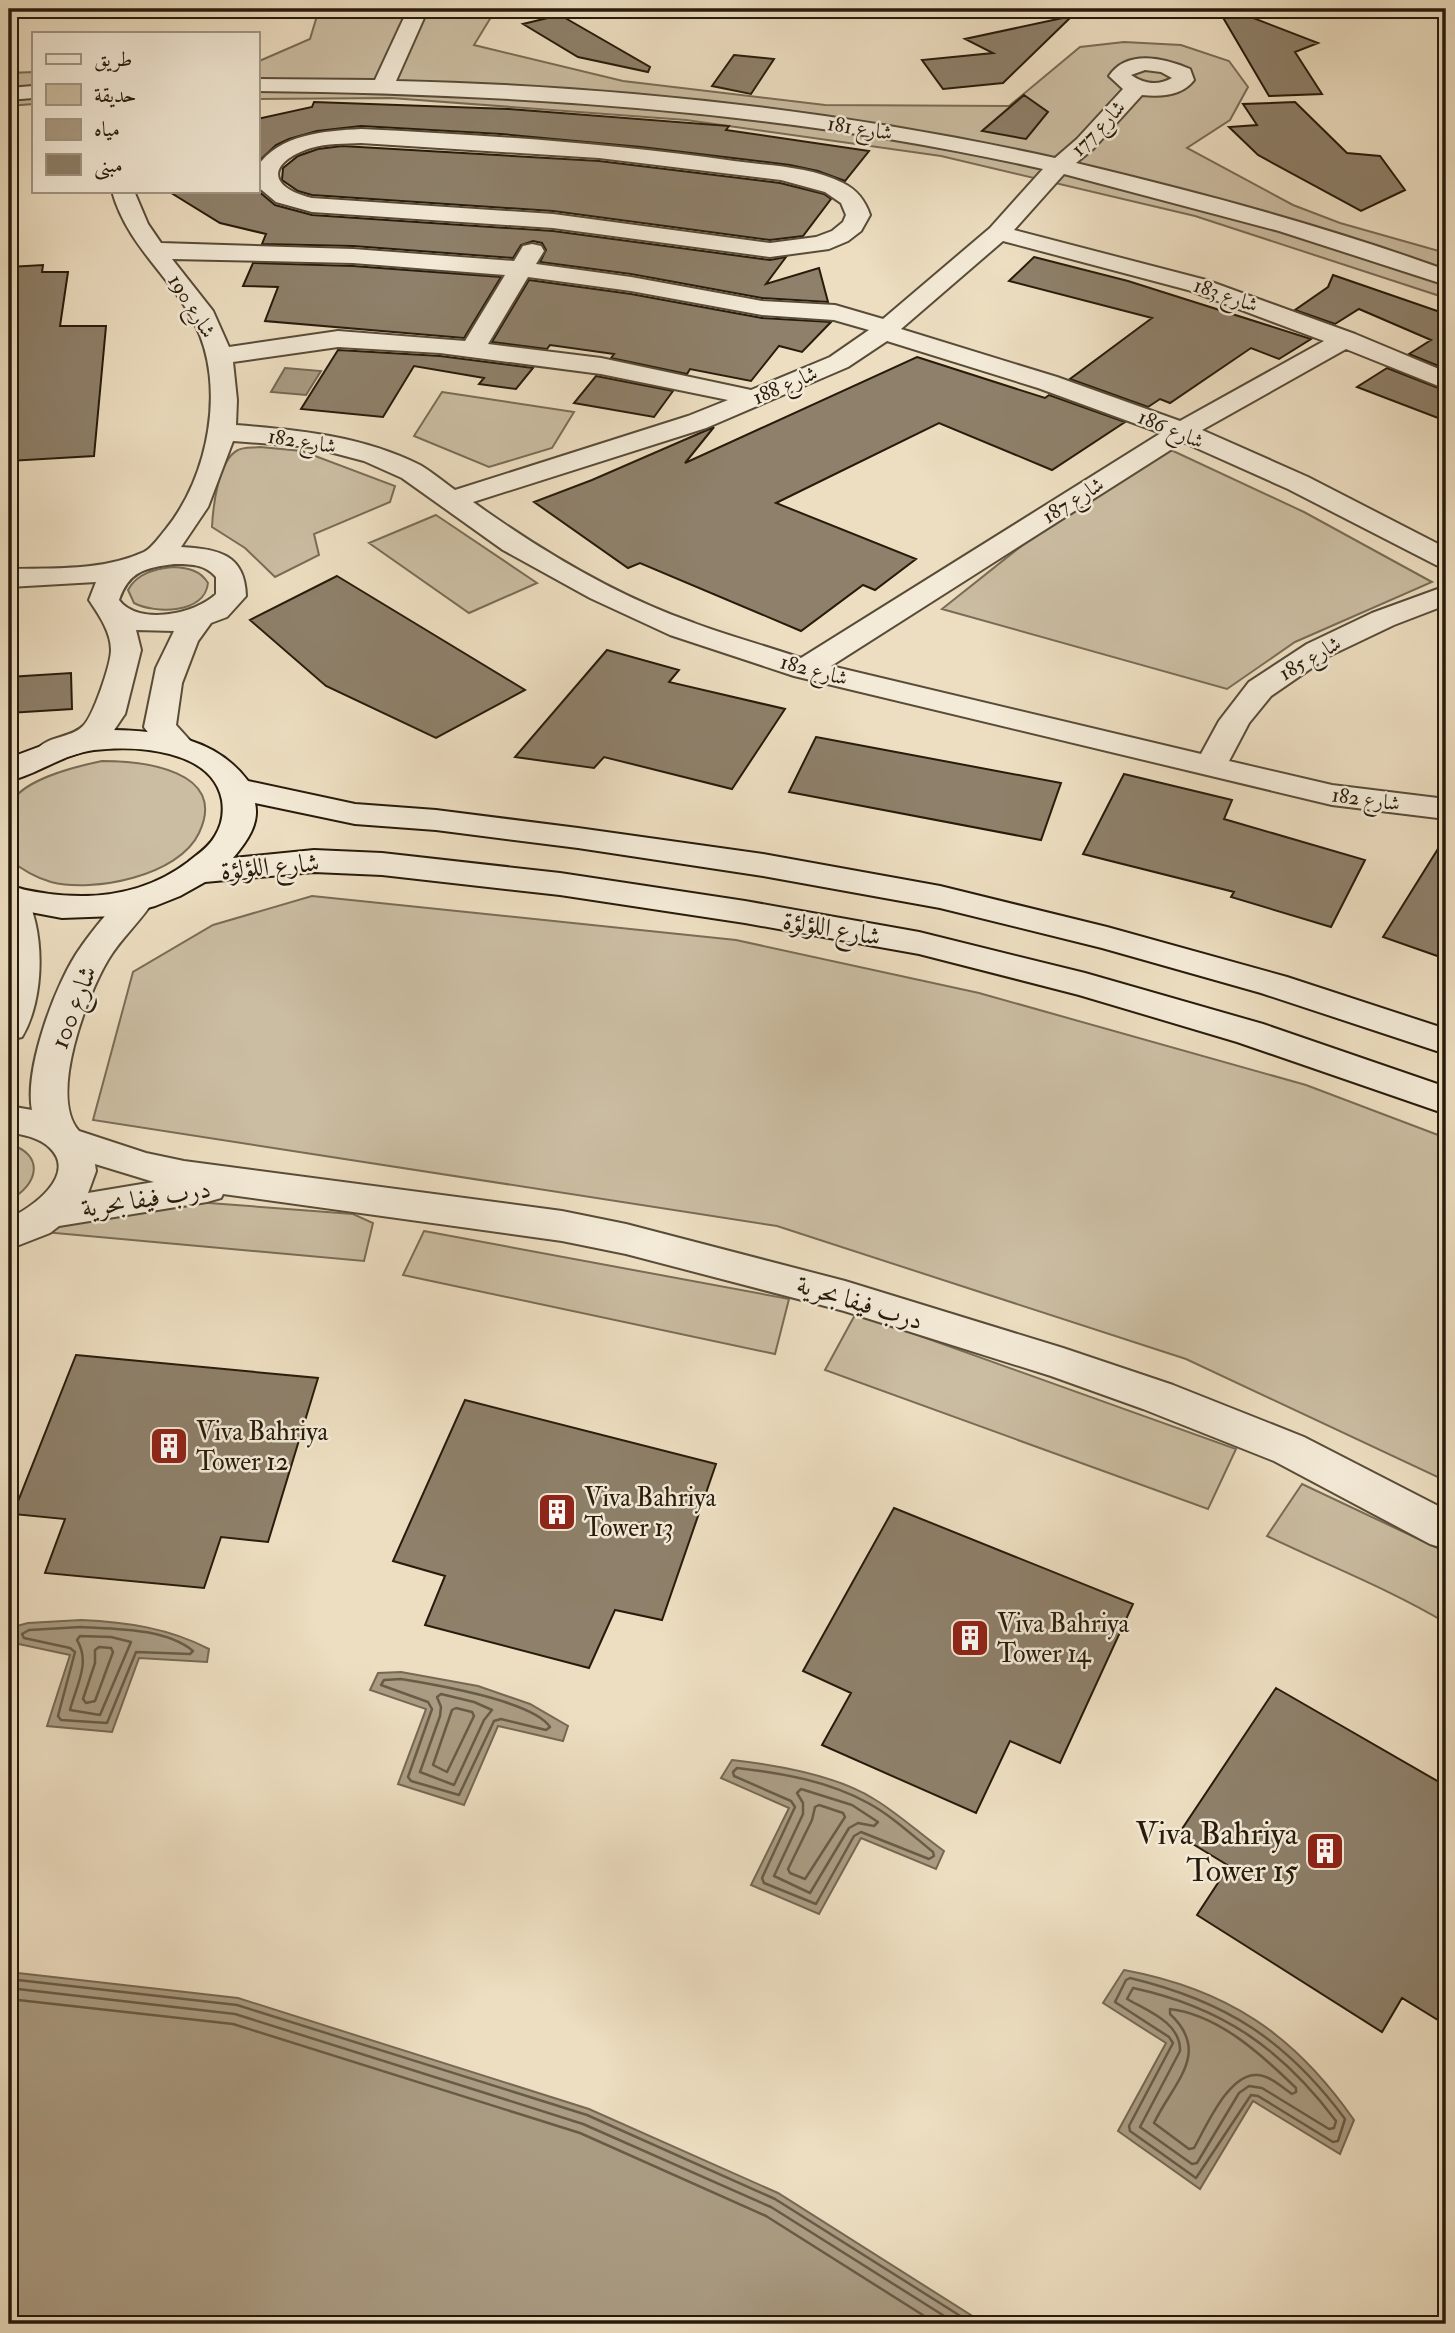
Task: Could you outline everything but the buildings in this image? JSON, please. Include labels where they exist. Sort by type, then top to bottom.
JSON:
[{"type":"street","points":[[383,87],[418,9]]},
{"type":"street","name":"شارع 181","points":[[259,85],[383,87],[607,98],[762,114],[890,133],[1058,167],[1269,220],[1446,278]]},
{"type":"street","name":"شارع 177","points":[[1058,167],[1085,144],[1137,87]]},
{"type":"street","points":[[9,94],[32,92]]},
{"type":"street","points":[[361,136],[531,144],[696,162],[804,179],[844,193],[855,204],[858,215],[853,226],[840,236],[821,244],[770,250],[553,221],[312,205],[275,192],[267,183],[265,172],[271,162],[284,152],[325,139],[361,136]]},
{"type":"street","name":"شارع 188","points":[[452,500],[697,422],[839,362],[882,333],[998,233],[1058,167]]},
{"type":"street","name":"شارع 190","points":[[122,192],[128,214],[152,250],[202,314],[217,349],[223,388],[222,432],[191,513],[157,557]]},
{"type":"street","points":[[473,348],[520,269],[553,221]]},
{"type":"street","name":"شارع 183","points":[[998,233],[1197,285],[1346,339],[1446,381]]},
{"type":"street","name":"شارع 186","points":[[152,250],[367,257],[520,269],[631,284],[762,307],[786,317],[882,333],[960,354],[1145,417],[1371,519],[1446,559]]},
{"type":"street","points":[[171,272],[223,254]]},
{"type":"street","points":[[217,349],[338,339],[473,348],[601,366],[727,391],[754,399]]},
{"type":"street","name":"شارع 187","points":[[805,669],[1180,432],[1346,339]]},
{"type":"street","name":"شارع 182","points":[[222,432],[311,439],[374,455],[412,472],[513,544],[600,592],[681,629],[805,669],[1332,795],[1446,809]]},
{"type":"street","points":[[191,513],[196,543],[206,558]]},
{"type":"street","points":[[9,578],[80,576],[122,570],[157,557],[182,555],[206,558],[221,565],[231,575],[234,586],[229,597],[218,608],[200,617],[161,625],[128,620],[111,608],[9,600]]},
{"type":"street","points":[[9,771],[93,735],[109,714],[126,650],[105,590],[122,570]]},
{"type":"street","name":"شارع 185","points":[[1210,766],[1235,721],[1259,689],[1318,650],[1383,619],[1446,595]]},
{"type":"street","points":[[179,746],[160,727],[162,702],[184,635],[200,617]]},
{"type":"street","points":[[9,897],[38,905],[70,908],[104,907],[137,900],[170,888],[199,872],[221,853],[235,831],[240,810],[236,789],[225,771],[205,757],[179,746],[139,740],[95,741],[52,751]]},
{"type":"street","name":"شارع اللؤلؤة","points":[[236,789],[342,812],[436,820],[578,838],[763,865],[940,897],[1107,938],[1249,978],[1446,1042]]},
{"type":"street","name":"شارع اللؤلؤة","points":[[199,872],[314,861],[382,864],[666,900],[892,939],[1085,985],[1250,1033],[1446,1101]]},
{"type":"street","name":"شارع 100","points":[[9,897],[22,947],[21,990],[9,1028]]},
{"type":"street","name":"شارع 100","points":[[51,1213],[67,1195],[76,1177],[77,1158],[62,1135],[48,1097],[52,1062],[72,1000],[93,955],[137,900]]},
{"type":"street","name":"درب فيفا بحرية","points":[[9,1119],[32,1121],[143,1166],[240,1185],[562,1226],[626,1239],[845,1296],[1063,1364],[1158,1397],[1289,1449],[1446,1531]]},
{"type":"street","name":"درب فيفا بحرية","points":[[51,1213],[240,1185]]},
{"type":"street","points":[[10,1234],[51,1213]]},
{"type":"green space","points":[[319,9],[496,9],[474,45],[623,81],[825,105],[1009,106],[1080,47],[1124,42],[1181,45],[1229,61],[1248,87],[1230,120],[1187,148],[1293,205],[1340,223],[1446,253],[1446,298],[1195,216],[941,156],[686,120],[391,98],[259,99],[259,61],[310,39]]},
{"type":"green space","points":[[32,72],[32,104],[9,106],[9,73]]},
{"type":"green space","points":[[442,392],[574,412],[552,448],[489,467],[414,436]]},
{"type":"green space","points":[[260,447],[302,451],[395,486],[390,502],[314,534],[319,555],[275,577],[245,548],[212,527],[218,485],[226,463],[238,450]]},
{"type":"green space","points":[[1171,450],[1304,512],[1432,582],[1295,642],[1227,689],[942,609],[1054,520]]},
{"type":"green space","points":[[436,515],[537,583],[469,613],[369,543]]},
{"type":"green space","points":[[173,567],[193,571],[208,583],[205,593],[198,601],[189,606],[166,610],[134,603],[128,590],[136,580],[153,571]]},
{"type":"green space","points":[[102,761],[158,767],[177,773],[192,783],[202,795],[205,812],[199,833],[189,848],[173,860],[133,878],[89,885],[51,882],[28,873],[9,859],[8,816],[13,800],[22,791],[48,776]]},
{"type":"green space","points":[[312,896],[736,940],[979,993],[1306,1085],[1446,1138],[1446,1481],[1186,1359],[777,1226],[93,1120],[133,972],[213,925]]},
{"type":"green space","points":[[9,1144],[28,1155],[34,1170],[27,1186],[9,1200]]},
{"type":"green space","points":[[169,1200],[353,1214],[373,1223],[364,1261],[44,1232],[95,1212]]},
{"type":"green space","points":[[424,1231],[789,1299],[775,1354],[403,1275]]},
{"type":"green space","points":[[856,1313],[1236,1449],[1208,1509],[825,1370]]},
{"type":"green space","points":[[1302,1484],[1446,1552],[1446,1623],[1380,1588],[1267,1536]]},
{"type":"water","points":[[285,368],[321,371],[306,395],[271,392]]},
{"type":"water","points":[[81,1620],[114,1622],[178,1636],[209,1649],[207,1662],[139,1658],[112,1732],[47,1726],[70,1655],[9,1642],[9,1628],[28,1623]]},
{"type":"water","points":[[401,1672],[478,1686],[530,1704],[568,1726],[563,1741],[498,1726],[464,1805],[398,1784],[426,1709],[370,1690],[378,1673]]},
{"type":"water","points":[[732,1760],[824,1777],[874,1799],[944,1851],[936,1869],[861,1838],[819,1914],[751,1885],[789,1808],[721,1778]]},
{"type":"water","points":[[1124,1970],[1195,1989],[1255,2020],[1282,2040],[1307,2063],[1354,2120],[1340,2154],[1253,2101],[1200,2189],[1118,2131],[1166,2043],[1103,2003]]},
{"type":"water","points":[[9,1972],[238,1998],[589,2109],[778,2193],[985,2324],[9,2324]]},
{"type":"place","name":"Viva Bahriya Tower 12","points":[[169,1446]]},
{"type":"place","name":"Viva Bahriya Tower 13","points":[[557,1512]]},
{"type":"place","name":"Viva Bahriya Tower 14","points":[[970,1638]]},
{"type":"place","name":"Viva Bahriya Tower 15","points":[[1325,1851]]}]
